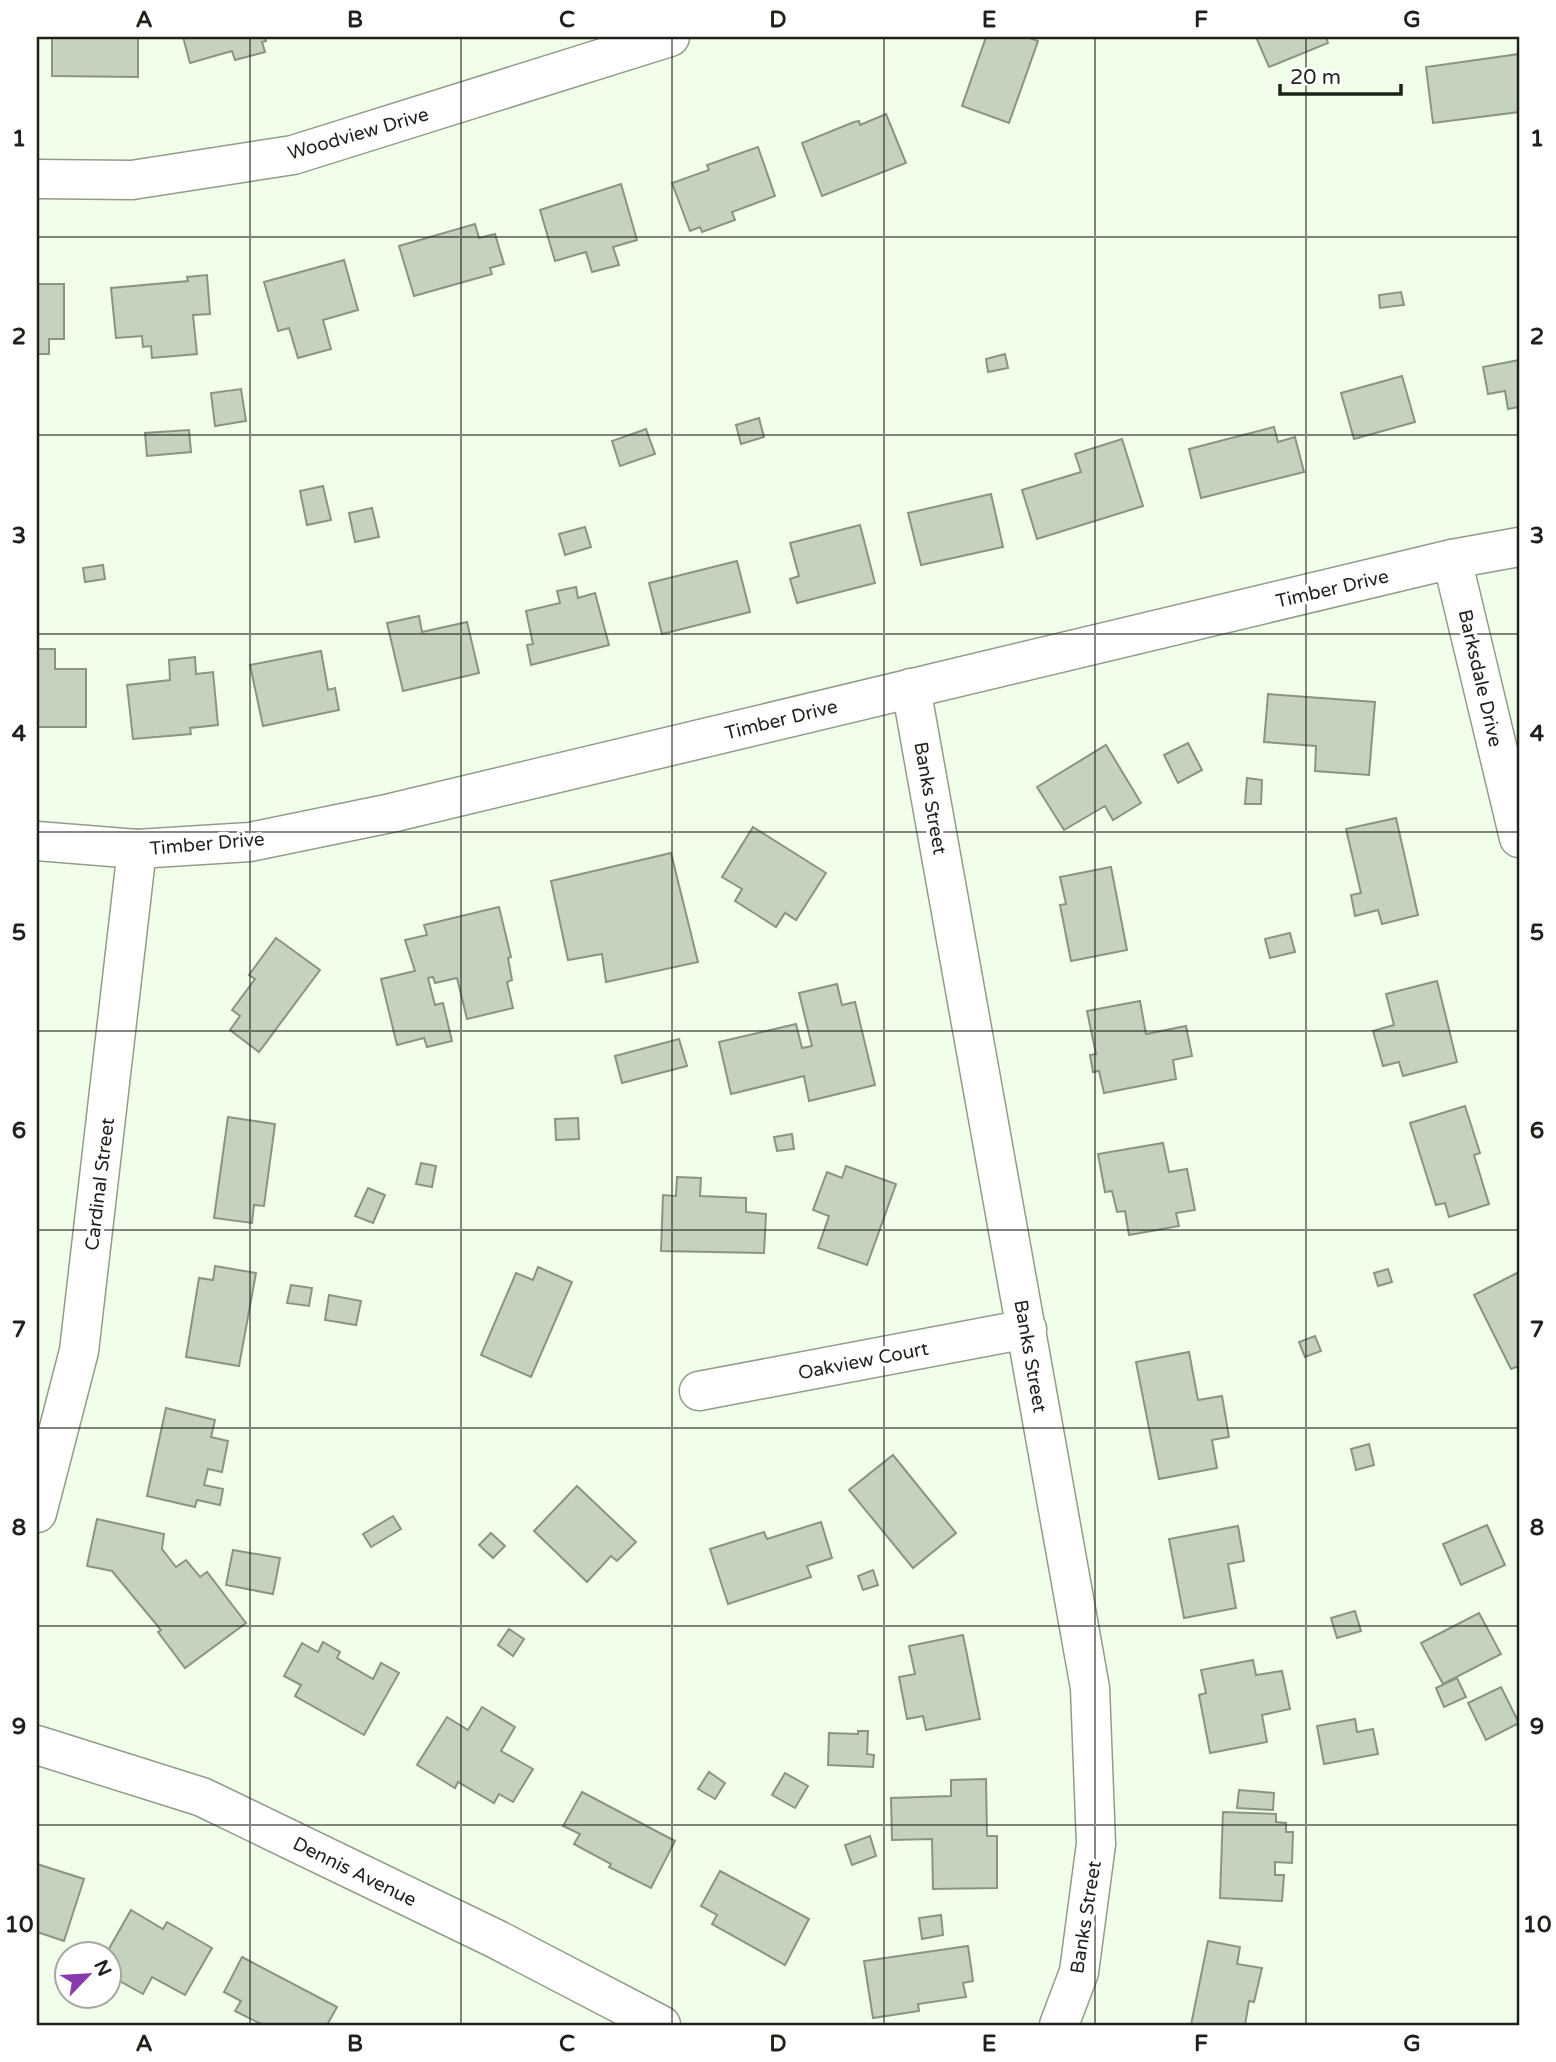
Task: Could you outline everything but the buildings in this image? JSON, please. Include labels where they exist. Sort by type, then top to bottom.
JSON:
[{"type":"street","name":"Woodview Drive","points":[[37,179],[132,180],[293,155],[670,37]]},
{"type":"street","name":"Timber Drive","points":[[37,841],[137,849],[250,842],[391,813],[1452,559],[1519,547]]},
{"type":"street","name":"Barksdale Drive","points":[[1452,559],[1519,838]]},
{"type":"street","name":"Banks Street","points":[[911,688],[1090,1688],[1096,1844],[1079,1972],[1059,2025]]},
{"type":"street","name":"Cardinal Street","points":[[37,1513],[79,1351],[137,849]]},
{"type":"street","name":"Oakview Court","points":[[699,1391],[1027,1329]]},
{"type":"street","name":"Dennis Avenue","points":[[37,1745],[202,1797],[496,1939],[662,2025]]}]
